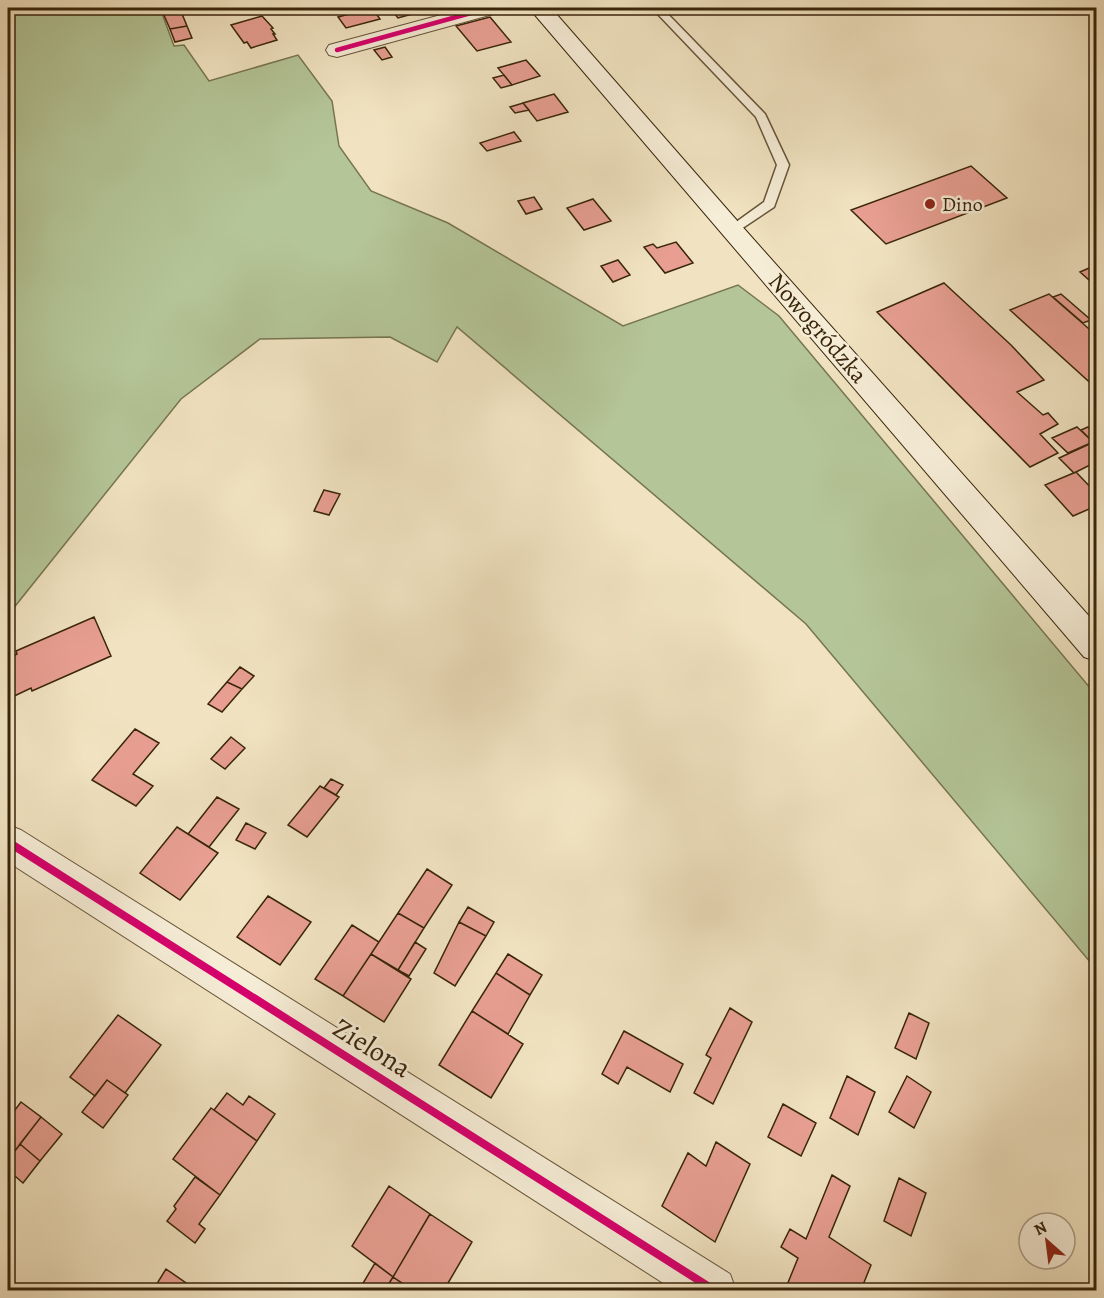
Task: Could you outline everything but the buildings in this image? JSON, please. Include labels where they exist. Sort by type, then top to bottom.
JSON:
[{"type":"main road","points":[[338,50],[489,8]]},
{"type":"main road","name":"Nowogródzka","points":[[540,8],[1096,647]]},
{"type":"main road","name":"Zielona","points":[[8,842],[714,1290]]},
{"type":"lane","points":[[657,8],[760,116],[783,165],[770,204],[731,230]]},
{"type":"green space","points":[[8,8],[160,8],[174,46],[184,45],[209,81],[298,55],[332,101],[339,146],[371,191],[448,223],[623,326],[738,285],[779,316],[1096,695],[1096,969],[806,624],[457,327],[437,362],[390,337],[260,339],[181,399],[8,615]]},
{"type":"cycle path","points":[[337,50],[489,8]]},
{"type":"cycle path","points":[[8,842],[714,1290]]},
{"type":"place","name":"Dino","points":[[930,204]]}]
